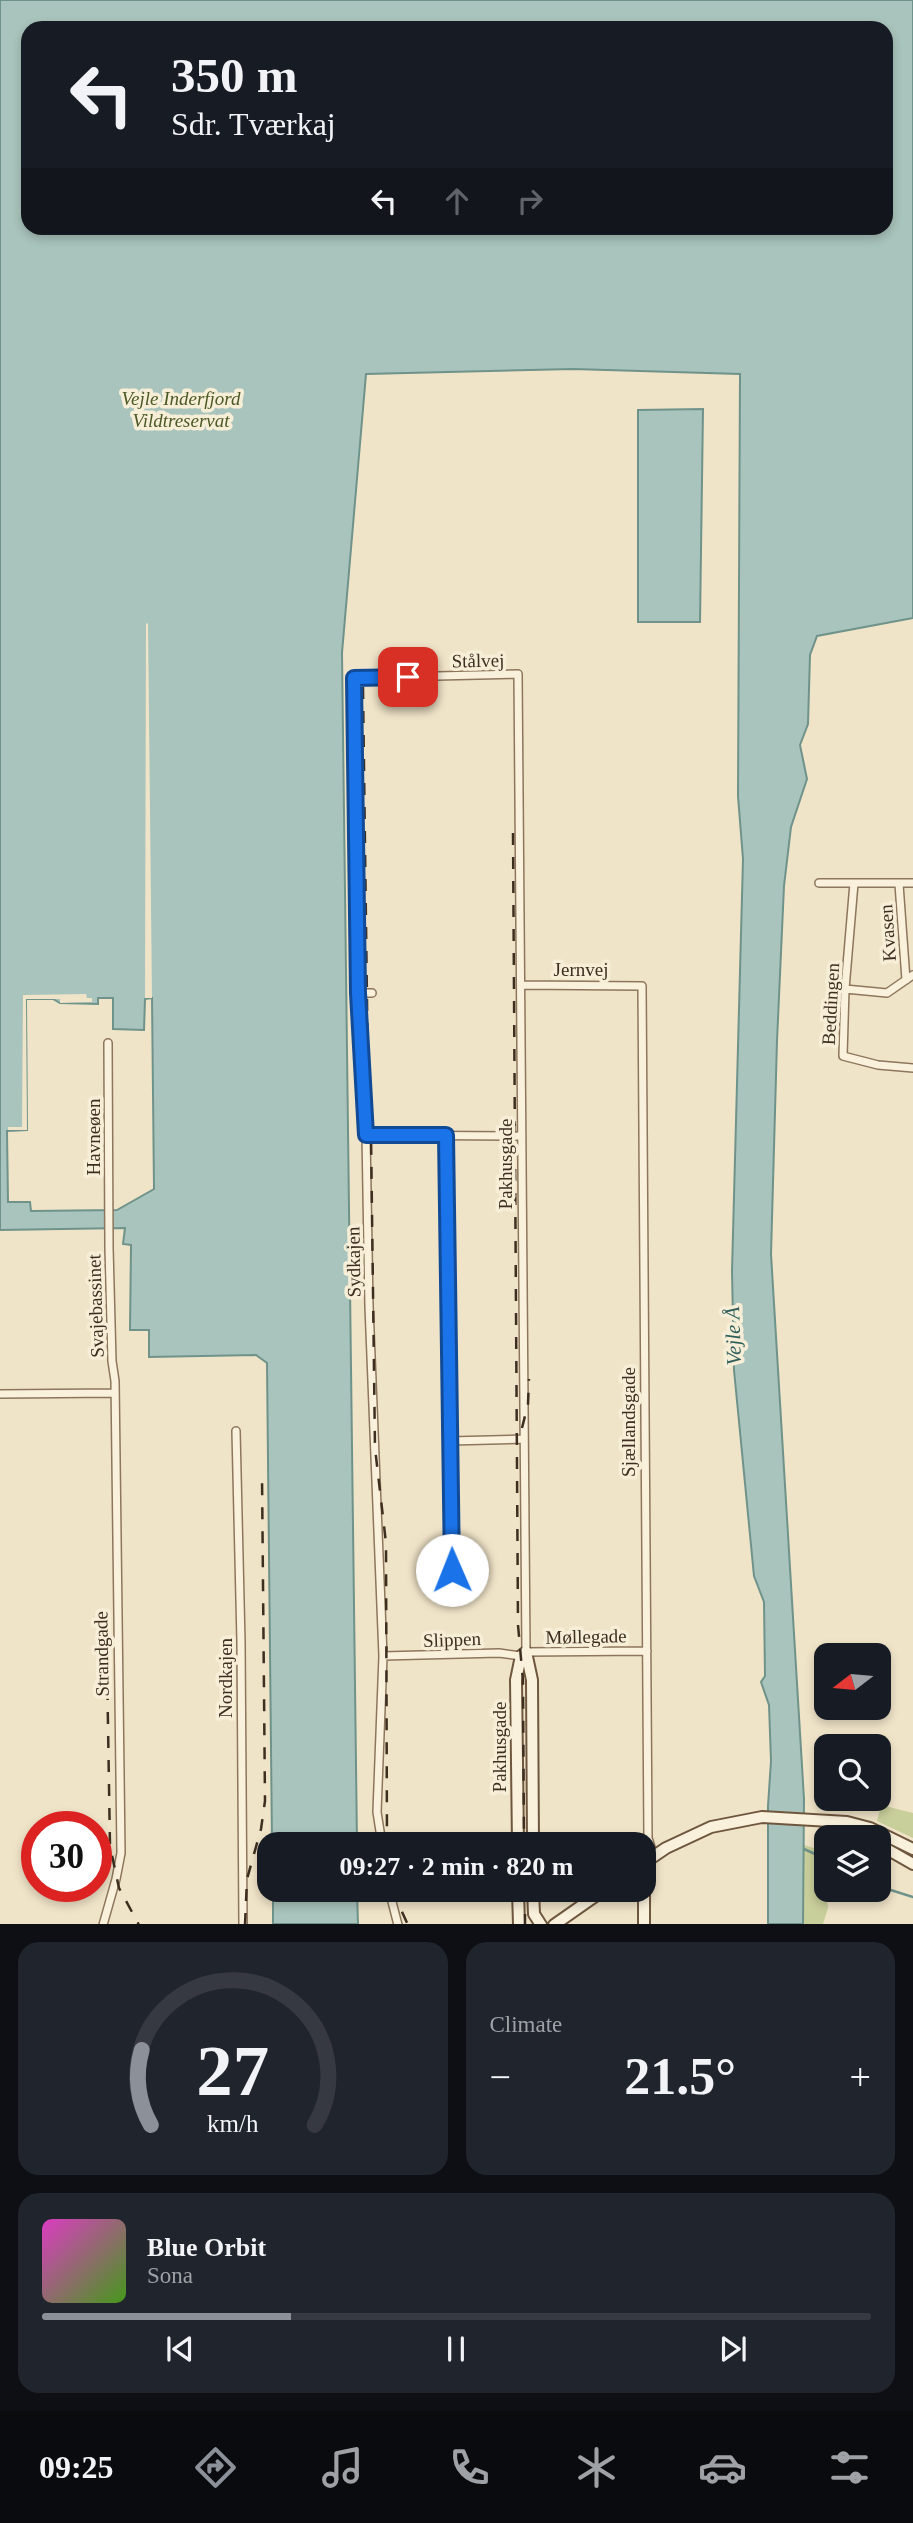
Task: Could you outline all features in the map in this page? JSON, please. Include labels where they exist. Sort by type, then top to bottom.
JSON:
[{"type":"street","name":"Stålvej","points":[[354,678],[518,674]]},
{"type":"street","name":"Pakhusgade","points":[[518,674],[524,1654],[516,1680],[518,1832]]},
{"type":"street","name":"Sydkajen","points":[[354,678],[358,993],[366,1135],[383,1656],[377,1812],[380,1832]]},
{"type":"street","name":"Kvasen","points":[[818,883],[913,883]]},
{"type":"street","name":"Beddingen","points":[[854,883],[845,989],[843,1056],[878,1065],[913,1068]]},
{"type":"street","name":"Kvasen","points":[[899,884],[910,977]]},
{"type":"street","points":[[845,989],[887,993],[910,977]]},
{"type":"street","name":"Jernvej","points":[[521,985],[642,986]]},
{"type":"street","name":"Sjællandsgade","points":[[642,986],[648,1832]]},
{"type":"street","points":[[358,993],[372,993]]},
{"type":"street","name":"Havneøen","points":[[108,1043],[109,1231]]},
{"type":"street","points":[[366,1135],[522,1136]]},
{"type":"street","points":[[446,1135],[452,1570]]},
{"type":"street","name":"Svajebassinet","points":[[109,1231],[114,1381]]},
{"type":"street","name":"Strandgade","points":[[103,1924],[121,1853],[114,1381]]},
{"type":"street","points":[[0,1394],[115,1393]]},
{"type":"street","name":"Nordkajen","points":[[236,1431],[243,1924]]},
{"type":"street","points":[[450,1441],[524,1440]]},
{"type":"street","name":"Møllegade","points":[[524,1654],[647,1651]]},
{"type":"street","name":"Pakhusgade","points":[[524,1654],[532,1679],[533,1832]]},
{"type":"street","name":"Slippen","points":[[383,1656],[524,1654]]},
{"type":"street","points":[[656,1856],[696,1833],[722,1823],[762,1817],[847,1822],[870,1828],[913,1850]]},
{"type":"street","points":[[818,1819],[833,1825]]},
{"type":"street","points":[[891,1851],[913,1864]]},
{"type":"street","points":[[392,1902],[398,1924]]},
{"type":"street","points":[[518,1902],[519,1924]]},
{"type":"street","points":[[534,1902],[534,1914],[541,1924]]},
{"type":"street","points":[[554,1924],[586,1902]]},
{"type":"street","points":[[644,1902],[644,1924]]},
{"type":"green space","points":[[891,1808],[913,1813],[913,1838],[891,1828],[891,1825],[877,1821],[880,1811],[891,1811]]},
{"type":"green space","points":[[804,1845],[814,1848],[814,1902],[827,1902],[823,1924],[803,1924]]},
{"type":"water","name":"Vejle Inderfjord Vildtreservat","points":[[0,0],[913,0],[913,618],[817,636],[810,655],[808,724],[800,745],[807,779],[791,827],[784,886],[771,1254],[804,1799],[803,1924],[768,1924],[768,1806],[771,1761],[769,1705],[761,1682],[765,1676],[764,1602],[754,1576],[734,1370],[732,1271],[743,859],[738,796],[740,374],[573,369],[366,374],[342,653],[357,1832],[272,1832],[267,1363],[256,1355],[149,1357],[149,1330],[130,1330],[131,1245],[123,1244],[125,1228],[0,1230]],"holes":[[[98,998],[113,998],[113,1029],[144,1030],[145,999],[152,998],[154,1189],[117,1210],[31,1211],[30,1202],[8,1202],[7,1131],[27,1130],[26,999],[98,1004]]]},
{"type":"water","points":[[703,409],[700,622],[638,622],[638,410]]},
{"type":"water","points":[[273,1902],[357,1902],[358,1924],[273,1924]]},
{"type":"pier","points":[[148,623],[152,998],[145,998]]},
{"type":"pier","points":[[86,994],[87,998],[92,998],[92,1002],[60,1003],[60,999],[26,999],[27,1130],[8,1130],[8,1127],[22,1127],[23,995]]},
{"type":"waterway","points":[[804,1849],[814,1854]]},
{"type":"waterway","points":[[891,1890],[913,1897]]},
{"type":"railway","points":[[363,687],[375,1448],[386,1543],[387,1832]]},
{"type":"railway","points":[[513,833],[518,1625],[523,1681],[524,1832]]},
{"type":"railway","points":[[522,1428],[528,1404],[529,1379]]},
{"type":"railway","points":[[245,1924],[247,1879],[261,1829],[265,1801],[262,1475]]},
{"type":"railway","points":[[107,1664],[110,1846],[119,1888],[138,1924]]},
{"type":"railway","points":[[397,1902],[408,1924]]},
{"type":"railway","points":[[525,1902],[525,1924]]},
{"type":"route","points":[[408,677],[354,678],[358,993],[366,1135],[446,1135],[452,1570]]},
{"type":"water label","name":"Vejle Å","points":[[733,1336]]}]
